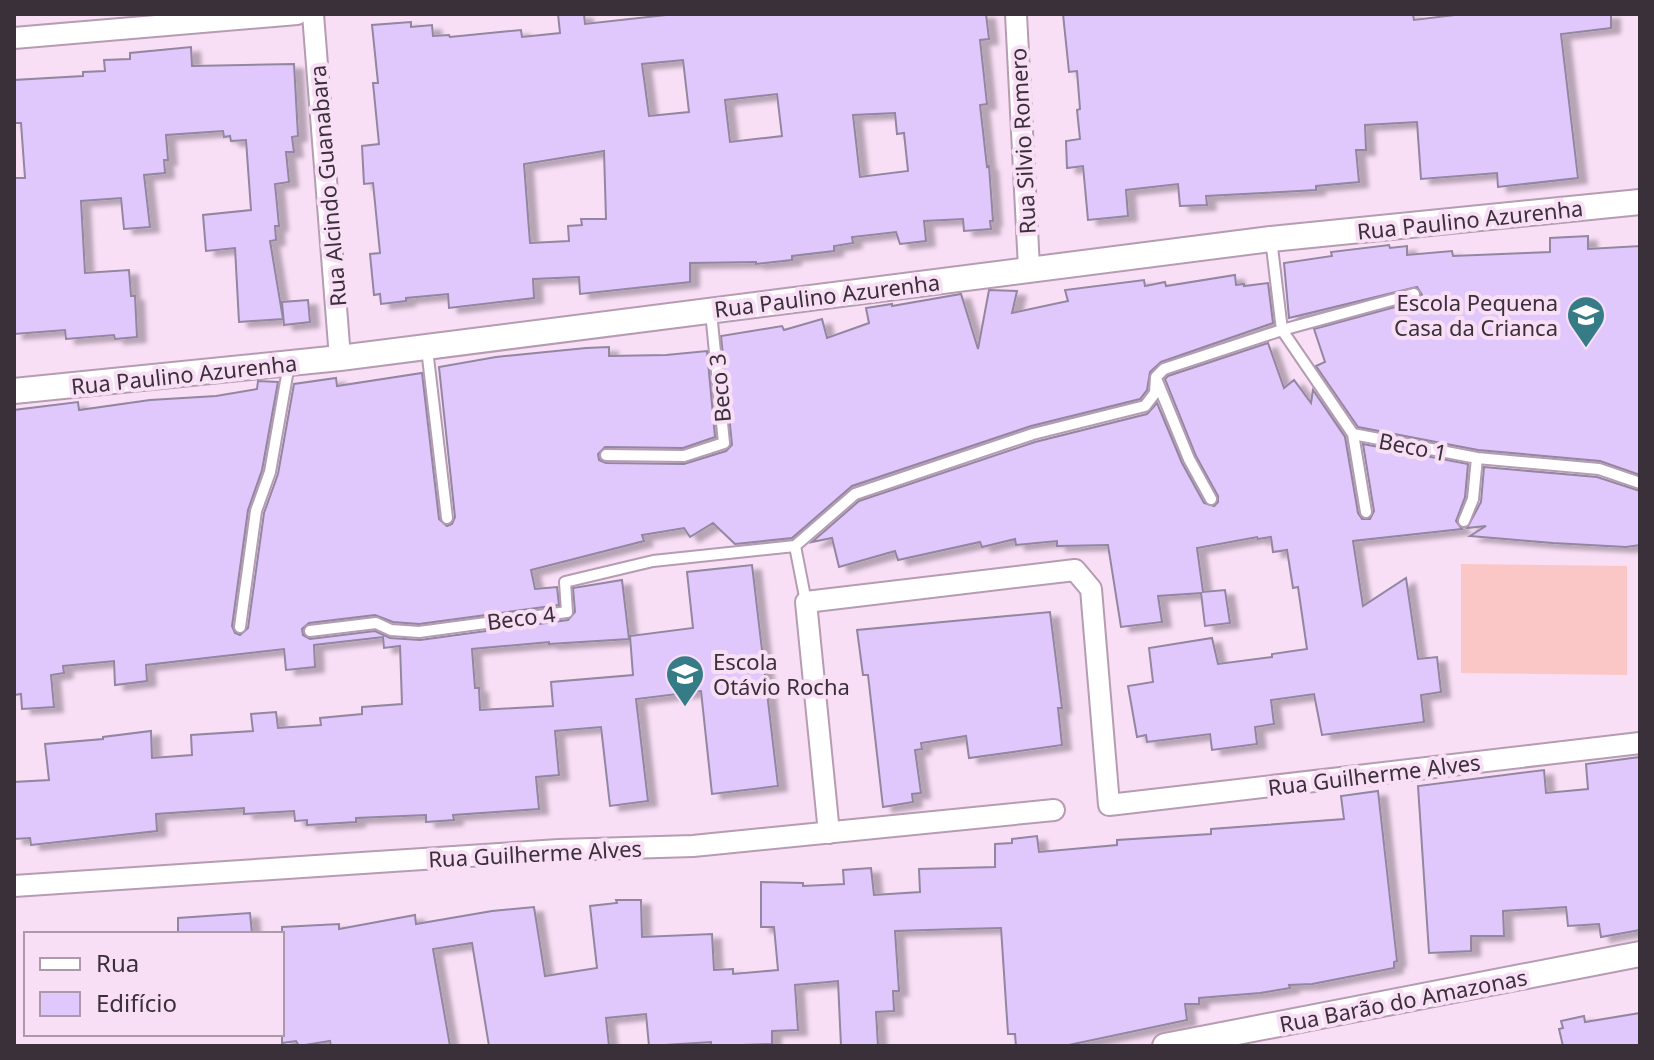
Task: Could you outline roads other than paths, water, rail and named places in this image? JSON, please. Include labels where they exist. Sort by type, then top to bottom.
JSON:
[{"type":"street","points":[[14,38],[297,14]]},
{"type":"street","name":"Rua Alcindo Guanabara","points":[[313,14],[340,358]]},
{"type":"street","name":"Rua Silvio Romero","points":[[1016,14],[1029,268]]},
{"type":"street","name":"Rua Paulino Azurenha","points":[[14,391],[340,358],[1271,239],[1640,202]]},
{"type":"street","name":"Rua Guilherme Alves","points":[[806,602],[1075,570],[1091,589],[1109,805],[1640,743]]},
{"type":"street","points":[[806,602],[829,833]]},
{"type":"street","name":"Rua Guilherme Alves","points":[[14,886],[559,850],[693,846],[1054,810]]},
{"type":"street","name":"Rua Barão do Amazonas","points":[[1165,1046],[1640,954]]},
{"type":"lane","name":"Beco 1","points":[[1271,239],[1282,330],[1353,434],[1477,458],[1599,469],[1640,483]]},
{"type":"lane","points":[[806,602],[795,546],[855,494],[1033,434],[1145,406],[1155,393],[1156,377],[1164,369],[1282,330],[1414,294]]},
{"type":"lane","name":"Beco 3","points":[[606,455],[684,456],[724,443],[711,310]]},
{"type":"lane","points":[[426,347],[447,518]]},
{"type":"lane","points":[[240,627],[256,511],[270,472],[289,364]]},
{"type":"lane","points":[[1156,377],[1189,459],[1211,499]]},
{"type":"lane","points":[[1353,434],[1366,512]]},
{"type":"lane","points":[[1464,521],[1473,499],[1477,458]]},
{"type":"lane","name":"Beco 4","points":[[310,631],[376,623],[391,630],[419,632],[567,612],[565,582],[653,561],[795,546]]},
{"type":"place","name":"Escola Pequena Casa da Crianca","points":[[1586,349]]},
{"type":"place","name":"Escola Otávio Rocha","points":[[685,708]]}]
